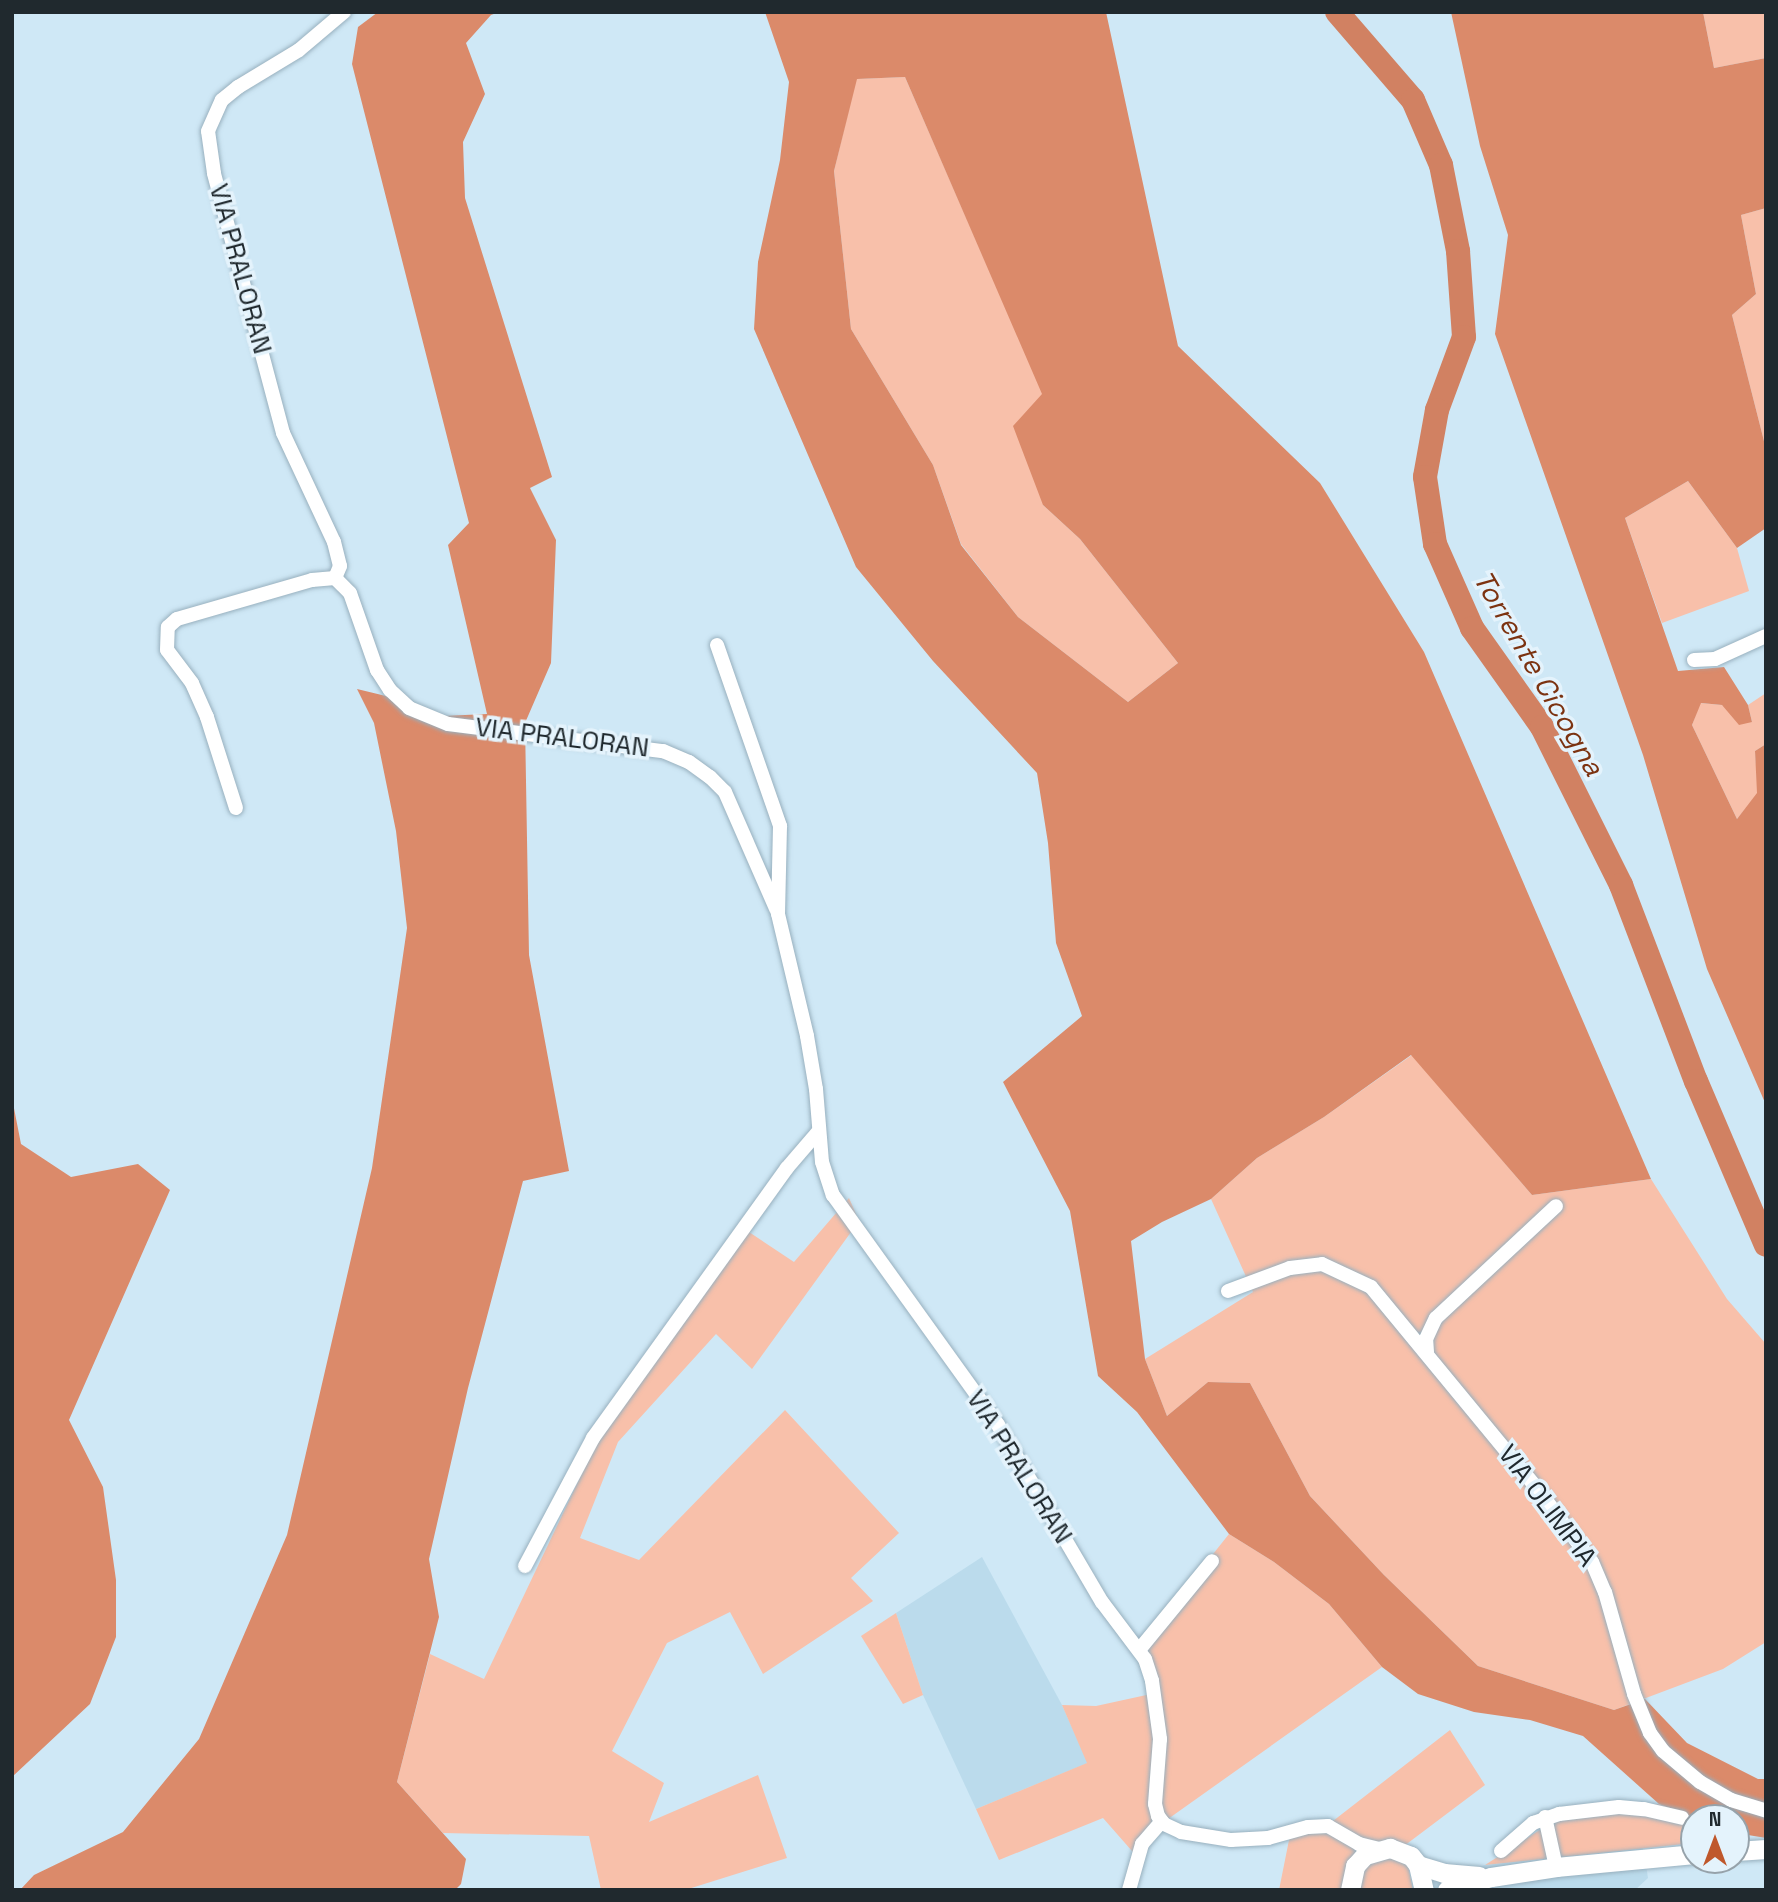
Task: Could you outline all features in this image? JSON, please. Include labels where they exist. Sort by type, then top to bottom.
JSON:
[{"type":"main road","points":[[1348,1889],[1355,1866],[1365,1855],[1379,1849],[1401,1851],[1418,1865],[1424,1877],[1424,1890]]},
{"type":"main road","points":[[1447,1890],[1491,1877],[1556,1867],[1680,1855]]},
{"type":"main road","points":[[1418,1865],[1444,1872],[1491,1877]]},
{"type":"street","name":"VIA PRALORAN","points":[[344,12],[299,50],[222,100],[208,131],[214,173],[283,433],[334,542],[340,566],[335,578],[344,583],[350,593],[377,670],[390,690],[409,708],[448,724],[663,751],[689,762],[725,792],[778,914],[807,1036],[816,1089],[822,1162],[833,1195],[998,1424],[1102,1602],[1139,1650],[1152,1681],[1158,1726],[1160,1763],[1155,1804],[1161,1821]]},
{"type":"street","points":[[236,808],[207,717],[192,683],[167,650],[168,627],[177,619],[312,580],[335,578]]},
{"type":"street","points":[[1694,660],[1715,659],[1766,636]]},
{"type":"street","name":"VIA PRALORAN","points":[[717,645],[780,826],[778,914]]},
{"type":"street","points":[[525,1566],[593,1438],[787,1168],[818,1132]]},
{"type":"street","points":[[1427,1353],[1426,1339],[1436,1318],[1556,1206]]},
{"type":"street","name":"VIA OLIMPIA","points":[[1228,1291],[1290,1268],[1322,1264],[1371,1287],[1427,1353],[1592,1562],[1605,1592],[1634,1694],[1650,1733],[1663,1751],[1700,1782],[1731,1800],[1766,1811]]},
{"type":"street","points":[[1139,1650],[1212,1561]]},
{"type":"street","points":[[1502,1851],[1533,1823],[1545,1817],[1619,1807],[1644,1809],[1680,1818]]},
{"type":"street","points":[[1545,1817],[1556,1867]]},
{"type":"street","points":[[1129,1890],[1142,1844],[1161,1821],[1189,1834],[1231,1840],[1276,1836],[1315,1826],[1341,1831],[1359,1844],[1379,1849]]},
{"type":"street","points":[[1341,1831],[1355,1866]]},
{"type":"shaded area","points":[[378,12],[499,12],[491,15],[466,43],[485,94],[463,142],[465,198],[552,477],[530,488],[556,540],[551,663],[525,723],[529,955],[569,1171],[523,1181],[468,1388],[429,1559],[439,1617],[397,1782],[466,1859],[461,1884],[455,1890],[20,1890],[34,1875],[123,1832],[199,1739],[287,1535],[372,1168],[407,928],[396,831],[374,723],[357,689],[390,697],[443,716],[487,714],[448,545],[469,523],[352,64],[358,27]]},
{"type":"shaded area","points":[[765,12],[1106,12],[1178,346],[1320,483],[1424,652],[1651,1179],[1532,1195],[1411,1055],[1324,1117],[1257,1158],[1211,1199],[1162,1222],[1131,1241],[1145,1359],[1167,1416],[1208,1382],[1250,1383],[1310,1496],[1384,1575],[1478,1666],[1614,1710],[1645,1699],[1687,1743],[1758,1779],[1766,1779],[1766,1838],[1750,1835],[1750,1804],[1680,1804],[1680,1812],[1659,1804],[1583,1736],[1530,1720],[1474,1712],[1418,1694],[1382,1667],[1329,1604],[1274,1562],[1229,1534],[1137,1412],[1098,1376],[1070,1211],[1003,1082],[1082,1016],[1056,943],[1048,843],[1037,773],[933,661],[856,567],[754,329],[758,262],[780,160],[789,82]],"holes":[[[905,77],[1042,394],[1013,426],[1043,505],[1080,539],[1178,663],[1128,702],[1018,617],[961,545],[933,465],[851,329],[834,171],[857,79]]]},
{"type":"shaded area","points":[[1451,12],[1703,12],[1714,68],[1766,58],[1766,208],[1741,215],[1756,294],[1732,315],[1766,449],[1766,528],[1737,548],[1688,481],[1625,518],[1678,671],[1724,667],[1748,705],[1752,722],[1739,725],[1722,705],[1701,703],[1692,725],[1737,819],[1757,793],[1755,751],[1766,744],[1766,1105],[1707,969],[1643,755],[1495,334],[1508,235],[1480,146]]},
{"type":"shaded area","points":[[1703,12],[1766,12],[1766,58],[1714,68]]},
{"type":"shaded area","points":[[905,77],[1043,394],[1043,505],[1080,539],[1178,663],[1128,702],[1018,617],[961,544],[933,465],[851,329],[834,171],[856,79]]},
{"type":"shaded area","points":[[1766,208],[1766,449],[1732,315],[1756,294],[1741,215]]},
{"type":"shaded area","points":[[1688,481],[1737,548],[1749,591],[1662,623],[1625,518]]},
{"type":"shaded area","points":[[1766,693],[1766,744],[1755,751],[1758,793],[1737,819],[1692,725],[1700,703],[1722,705],[1752,722],[1748,705]]},
{"type":"shaded area","points":[[1412,1055],[1532,1195],[1651,1179],[1727,1299],[1766,1344],[1766,1642],[1723,1669],[1614,1710],[1478,1666],[1384,1575],[1310,1496],[1250,1383],[1208,1382],[1167,1416],[1145,1359],[1253,1292],[1211,1199],[1257,1158],[1324,1117]]},
{"type":"shaded area","points":[[12,1098],[21,1144],[71,1177],[138,1164],[170,1190],[69,1420],[103,1487],[116,1580],[116,1637],[90,1704],[12,1777]]},
{"type":"shaded area","points":[[849,1198],[859,1221],[752,1369],[716,1334],[618,1442],[580,1538],[639,1560],[785,1410],[899,1533],[851,1578],[873,1601],[763,1674],[730,1612],[667,1643],[612,1751],[664,1783],[649,1822],[758,1775],[787,1858],[685,1890],[601,1890],[589,1836],[443,1833],[397,1782],[430,1654],[484,1679],[597,1442],[749,1232],[794,1262]]},
{"type":"shaded area","points":[[1229,1534],[1274,1562],[1329,1604],[1382,1667],[1161,1824],[1139,1859],[1103,1818],[999,1860],[976,1809],[1087,1763],[1062,1705],[1096,1706],[1151,1694],[1135,1652]]},
{"type":"shaded area","points":[[982,1557],[1062,1705],[1088,1763],[976,1809],[923,1695],[896,1613]]},
{"type":"shaded area","points":[[896,1613],[923,1695],[903,1704],[861,1636]]},
{"type":"shaded area","points":[[1450,1730],[1485,1785],[1404,1846],[1413,1890],[1279,1890],[1290,1835],[1333,1821]]},
{"type":"shaded area","points":[[1659,1804],[1680,1812],[1680,1844],[1485,1865],[1552,1822]]},
{"type":"shaded area","points":[[1643,1847],[1648,1878],[1635,1890],[1407,1890],[1405,1887],[1432,1882],[1485,1865]]},
{"type":"waterway","name":"Torrente Cicogna","points":[[1337,12],[1413,100],[1441,165],[1458,251],[1464,337],[1437,410],[1425,477],[1435,544],[1472,628],[1542,727],[1621,885],[1696,1081],[1766,1245]]}]
